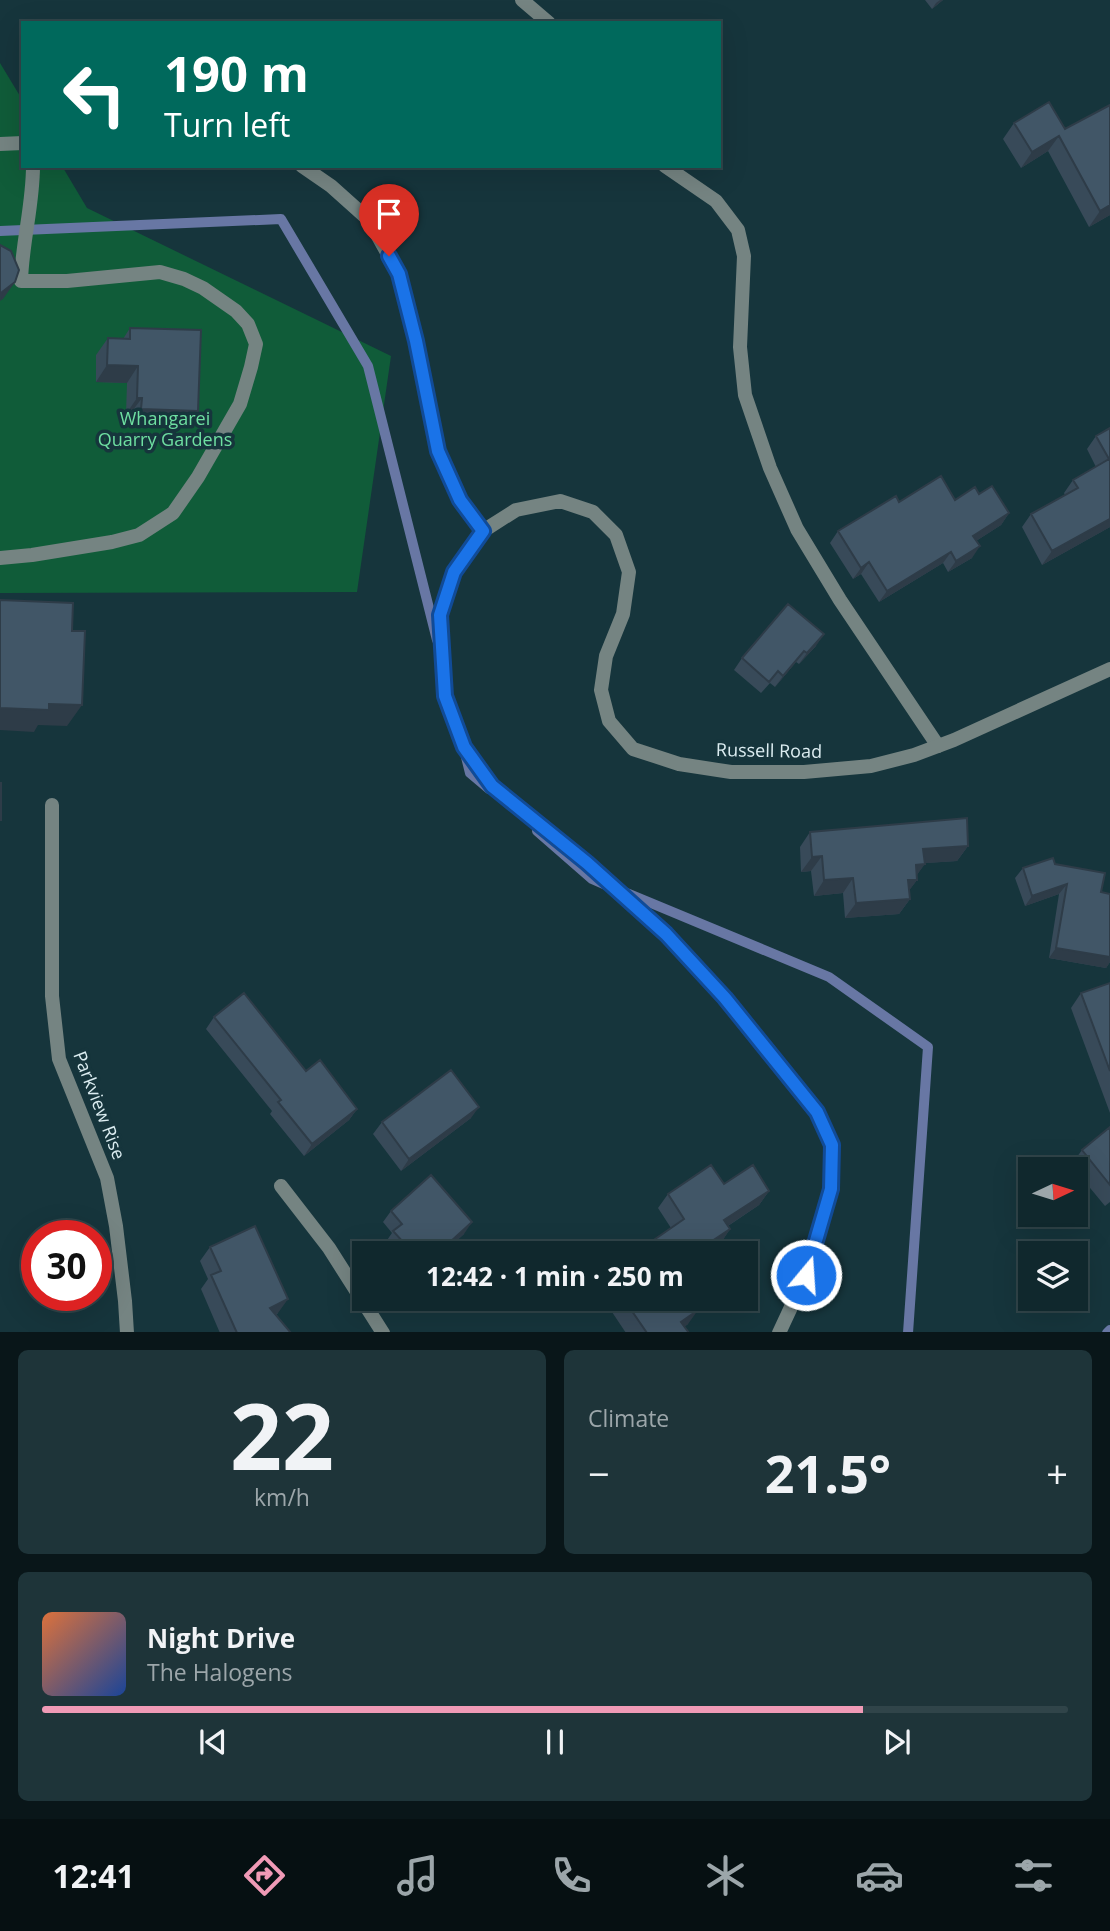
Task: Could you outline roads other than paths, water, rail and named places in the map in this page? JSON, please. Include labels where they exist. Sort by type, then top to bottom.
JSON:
[{"type":"street","points":[[522,0],[547,21]]},
{"type":"street","points":[[0,144],[21,143]]},
{"type":"street","points":[[0,558],[112,542],[139,535],[173,513],[212,454],[240,404],[256,344],[248,324],[236,311],[203,288],[160,272],[67,281],[21,281],[33,168]]},
{"type":"street","points":[[305,168],[331,186],[369,220],[399,274],[416,341],[438,451],[460,500],[483,531]]},
{"type":"street","points":[[668,168],[716,201],[738,230],[744,256],[740,347],[745,395],[770,468],[797,529],[833,589],[938,746]]},
{"type":"street","name":"Russell Road","points":[[779,1332],[806,1275],[820,1230],[831,1189],[832,1145],[817,1112],[725,998],[691,961],[666,934],[587,863],[492,786],[464,747],[445,696],[440,615],[454,572],[483,531],[516,510],[560,501],[593,512],[616,535],[629,572],[623,614],[606,656],[601,690],[609,721],[634,749],[678,764],[731,772],[804,772],[871,766],[914,755],[1110,669]]},
{"type":"street","name":"Parkview Rise","points":[[52,806],[52,996],[59,1059],[107,1178],[121,1264],[127,1332]]},
{"type":"street","points":[[281,1186],[329,1248],[383,1332]]},
{"type":"waterway","points":[[0,231],[281,219],[368,366],[437,640]]},
{"type":"waterway","points":[[465,753],[470,773],[489,789]]},
{"type":"waterway","points":[[537,831],[592,879],[608,886]]},
{"type":"waterway","points":[[622,891],[829,977],[928,1047],[908,1332]]},
{"type":"park label","name":"Whangarei Quarry Gardens","points":[[165,428]]}]
